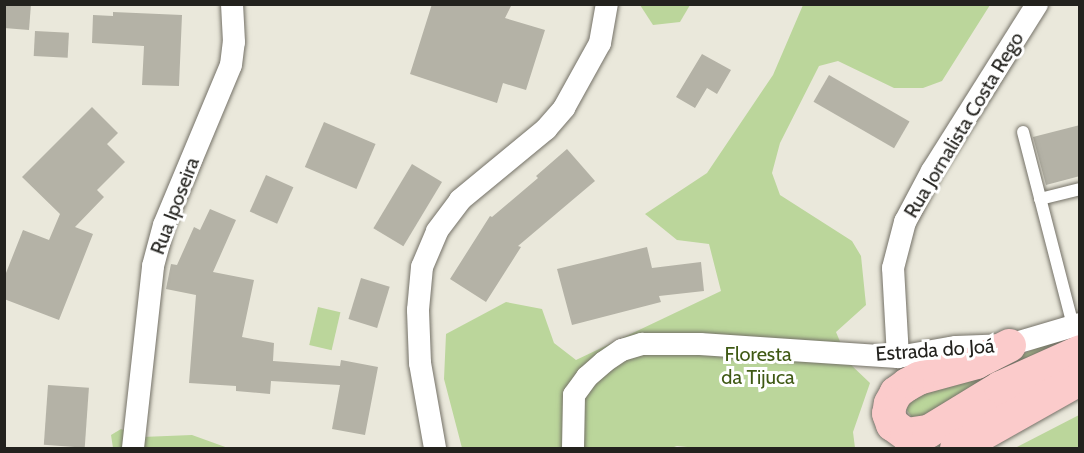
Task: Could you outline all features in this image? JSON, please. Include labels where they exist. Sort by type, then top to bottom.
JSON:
[{"type":"highway","points":[[1009,345],[976,362],[918,378],[907,384],[896,392],[890,403],[888,413],[892,424],[906,434],[928,431],[1000,387],[1077,352]]},
{"type":"highway","points":[[956,448],[1077,352]]},
{"type":"highway","points":[[993,448],[1077,352]]},
{"type":"street","name":"Rua Iposeira","points":[[133,448],[153,266],[164,225],[231,64],[234,42],[232,4]]},
{"type":"street","points":[[435,448],[420,363],[418,310],[422,267],[437,231],[460,200],[546,129],[564,108],[600,43],[607,4]]},
{"type":"street","name":"Rua Jornalista Costa Rego","points":[[898,357],[893,268],[904,222],[932,171],[1037,4]]},
{"type":"street","name":"Estrada do Joá","points":[[577,445],[574,395],[587,376],[622,350],[642,344],[700,344],[898,357],[956,347],[1009,345],[1077,352]]},
{"type":"lane","points":[[1023,132],[1077,352]]},
{"type":"lane","points":[[1040,199],[1080,189]]},
{"type":"green space","points":[[640,5],[690,5],[680,22],[653,25]]},
{"type":"green space","name":"Floresta da Tijuca","points":[[803,5],[990,5],[942,81],[923,88],[894,88],[838,61],[819,66],[780,143],[772,173],[780,195],[852,241],[861,256],[866,305],[836,332],[849,363],[870,383],[853,432],[855,448],[677,446],[671,448],[462,448],[444,379],[446,334],[506,302],[542,309],[554,343],[576,360],[721,291],[709,244],[677,240],[645,214],[707,173],[773,75]]},
{"type":"green space","points":[[318,307],[340,312],[332,350],[309,345]]},
{"type":"green space","points":[[1077,333],[931,419],[913,419],[907,410],[908,394],[987,371],[1043,345]]},
{"type":"green space","points":[[1079,415],[1079,448],[1015,448]]},
{"type":"green space","points":[[121,429],[142,437],[192,435],[228,448],[113,448],[111,435]]},
{"type":"building","points":[[4,4],[31,4],[29,30],[4,28]]},
{"type":"building","points":[[432,4],[512,4],[505,18],[545,30],[526,90],[503,83],[497,103],[410,74]]},
{"type":"building","points":[[113,12],[182,15],[179,86],[142,85],[144,46],[92,43],[93,15],[113,16]]},
{"type":"building","points":[[35,31],[69,33],[68,58],[34,56]]},
{"type":"building","points":[[702,54],[731,70],[717,94],[707,88],[695,108],[676,97]]},
{"type":"building","points":[[829,75],[910,122],[894,148],[814,102]]},
{"type":"building","points":[[92,107],[118,133],[107,144],[125,162],[97,190],[104,197],[75,227],[93,234],[59,320],[4,299],[4,278],[23,230],[49,240],[60,214],[22,177]]},
{"type":"building","points":[[324,122],[376,144],[356,189],[305,167]]},
{"type":"building","points":[[1080,125],[1080,176],[1046,185],[1033,137]]},
{"type":"building","points":[[567,149],[595,181],[518,246],[521,247],[486,302],[450,279],[490,216],[492,217],[538,178],[536,176]]},
{"type":"building","points":[[412,164],[442,182],[403,246],[373,228]]},
{"type":"building","points":[[266,175],[293,187],[277,224],[250,212]]},
{"type":"building","points":[[210,209],[236,220],[213,272],[254,280],[242,337],[274,343],[273,361],[340,366],[341,360],[378,367],[365,435],[332,429],[340,385],[271,381],[270,394],[236,391],[236,386],[189,383],[196,295],[166,289],[171,264],[177,265],[194,227],[200,230]]},
{"type":"building","points":[[647,247],[652,268],[701,262],[704,291],[659,296],[661,302],[572,325],[557,269]]},
{"type":"building","points":[[361,278],[390,287],[377,328],[348,319]]},
{"type":"building","points":[[48,385],[89,388],[85,448],[44,445]]}]
